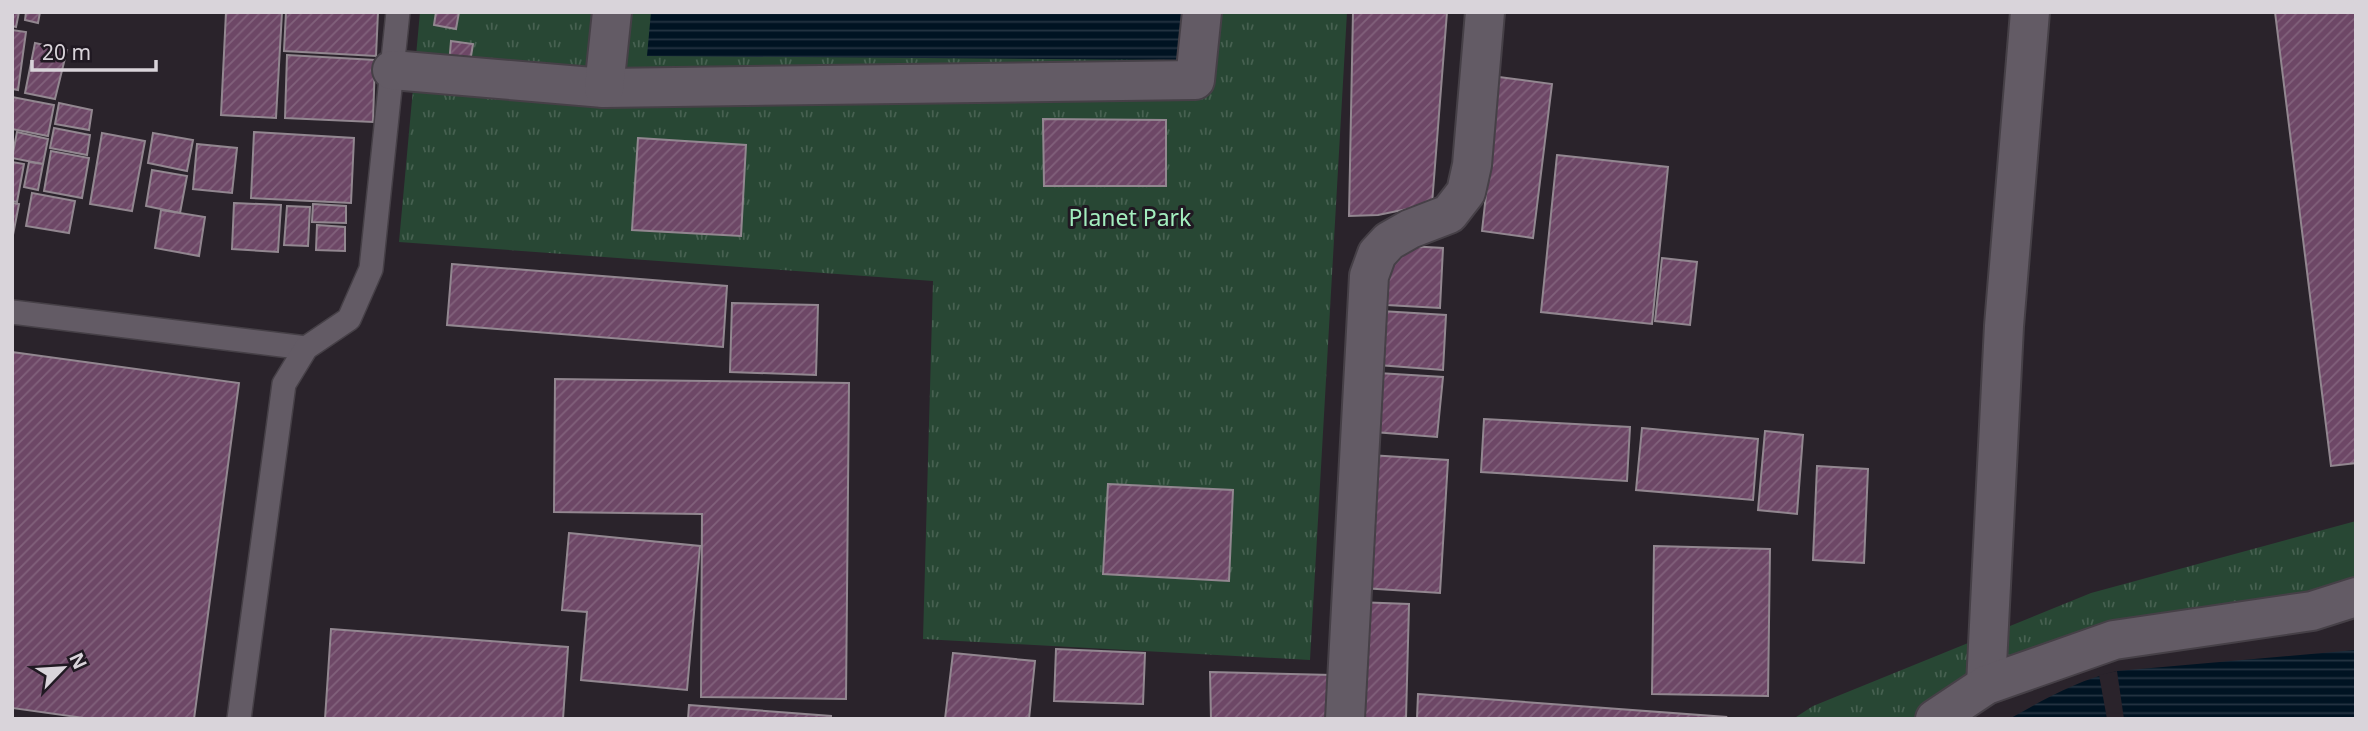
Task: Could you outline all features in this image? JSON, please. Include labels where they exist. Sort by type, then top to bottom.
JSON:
[{"type":"street","points":[[604,89],[612,12]]},
{"type":"street","points":[[392,70],[604,89],[1195,80],[1202,12]]},
{"type":"street","points":[[1345,719],[1369,275],[1377,254],[1389,241],[1410,229],[1449,214],[1466,192],[1472,165],[1485,12]]},
{"type":"street","points":[[1986,685],[2004,326],[2030,12]]},
{"type":"street","points":[[1935,719],[1986,685],[2113,640],[2312,611],[2356,597]]},
{"type":"lane","points":[[239,719],[284,384],[306,348],[349,319],[371,269],[398,12]]},
{"type":"lane","points":[[12,312],[306,348]]},
{"type":"green space","name":"Planet Park","points":[[420,12],[1347,12],[1310,660],[923,639],[933,281],[399,242]]},
{"type":"green space","points":[[2356,521],[2356,592],[1931,708],[1914,719],[1793,719],[1813,706],[2091,593]]},
{"type":"water","points":[[651,12],[1184,12],[1180,60],[647,56]]},
{"type":"water","points":[[2356,650],[2356,719],[2009,719],[2075,685],[2117,671]]},
{"type":"pier","points":[[2117,671],[2124,719],[2107,719],[2099,675]]},
{"type":"building","points":[[12,12],[19,12],[16,27],[12,26]]},
{"type":"building","points":[[26,12],[40,12],[38,23],[25,20]]},
{"type":"building","points":[[226,12],[282,12],[276,118],[221,115]]},
{"type":"building","points":[[286,12],[378,12],[376,56],[284,51]]},
{"type":"building","points":[[436,12],[459,12],[456,29],[434,25]]},
{"type":"building","points":[[1353,12],[1447,12],[1432,204],[1378,215],[1349,216]]},
{"type":"building","points":[[2275,12],[2356,12],[2356,463],[2331,466]]},
{"type":"building","points":[[12,30],[26,32],[18,90],[12,89]]},
{"type":"building","points":[[451,41],[473,44],[469,68],[449,65]]},
{"type":"building","points":[[35,43],[67,50],[55,99],[25,93]]},
{"type":"building","points":[[287,55],[375,60],[373,122],[285,118]]},
{"type":"building","points":[[1499,77],[1552,84],[1533,238],[1482,231]]},
{"type":"building","points":[[12,97],[54,105],[48,136],[12,129]]},
{"type":"building","points":[[59,103],[92,110],[89,130],[55,124]]},
{"type":"building","points":[[1043,119],[1166,120],[1166,186],[1044,186]]},
{"type":"building","points":[[54,128],[90,135],[87,155],[50,148]]},
{"type":"building","points":[[17,132],[48,139],[43,164],[12,158]]},
{"type":"building","points":[[254,132],[354,138],[351,203],[251,198]]},
{"type":"building","points":[[102,133],[145,141],[132,211],[90,204]]},
{"type":"building","points":[[153,133],[193,140],[187,171],[148,163]]},
{"type":"building","points":[[638,138],[746,145],[741,236],[632,230]]},
{"type":"building","points":[[197,144],[237,148],[232,193],[193,189]]},
{"type":"building","points":[[51,151],[89,158],[82,198],[44,191]]},
{"type":"building","points":[[1557,155],[1668,167],[1652,324],[1541,312]]},
{"type":"building","points":[[12,162],[24,164],[17,202],[12,201]]},
{"type":"building","points":[[29,162],[43,164],[38,190],[24,187]]},
{"type":"building","points":[[152,170],[187,176],[180,213],[146,206]]},
{"type":"building","points":[[32,193],[75,201],[69,233],[26,226]]},
{"type":"building","points":[[12,203],[19,204],[12,240]]},
{"type":"building","points":[[234,203],[281,205],[278,252],[232,249]]},
{"type":"building","points":[[313,204],[346,206],[346,223],[312,222]]},
{"type":"building","points":[[287,206],[310,207],[308,246],[284,245]]},
{"type":"building","points":[[161,210],[205,217],[199,256],[155,248]]},
{"type":"building","points":[[317,225],[345,227],[345,251],[316,250]]},
{"type":"building","points":[[1390,245],[1443,248],[1440,308],[1387,305]]},
{"type":"building","points":[[1662,258],[1697,262],[1690,325],[1655,321]]},
{"type":"building","points":[[452,264],[727,286],[723,347],[447,325]]},
{"type":"building","points":[[732,303],[818,305],[816,375],[730,372]]},
{"type":"building","points":[[1381,311],[1446,315],[1443,370],[1378,365]]},
{"type":"building","points":[[12,352],[239,383],[194,719],[91,719],[12,708]]},
{"type":"building","points":[[1378,373],[1443,377],[1437,437],[1374,432]]},
{"type":"building","points":[[555,379],[849,383],[846,699],[701,697],[702,514],[554,512]]},
{"type":"building","points":[[1484,419],[1630,427],[1627,481],[1481,472]]},
{"type":"building","points":[[1642,428],[1758,439],[1753,500],[1636,490]]},
{"type":"building","points":[[1765,431],[1803,435],[1797,514],[1758,510]]},
{"type":"building","points":[[1369,455],[1448,460],[1440,593],[1362,588]]},
{"type":"building","points":[[1817,466],[1868,469],[1864,563],[1813,560]]},
{"type":"building","points":[[1108,484],[1233,490],[1229,581],[1103,574]]},
{"type":"building","points":[[569,533],[700,546],[687,690],[581,680],[587,612],[562,610]]},
{"type":"building","points":[[1654,546],[1770,549],[1768,696],[1652,694]]},
{"type":"building","points":[[1356,602],[1409,604],[1406,719],[1353,719]]},
{"type":"building","points":[[331,629],[568,647],[563,719],[325,719]]},
{"type":"building","points":[[1056,649],[1145,653],[1143,704],[1054,701]]},
{"type":"building","points":[[953,653],[1035,661],[1029,719],[945,719]]},
{"type":"building","points":[[1210,672],[1332,675],[1331,719],[1211,719]]},
{"type":"building","points":[[1418,694],[1726,717],[1417,719]]},
{"type":"building","points":[[689,705],[831,716],[831,719],[688,719]]}]
